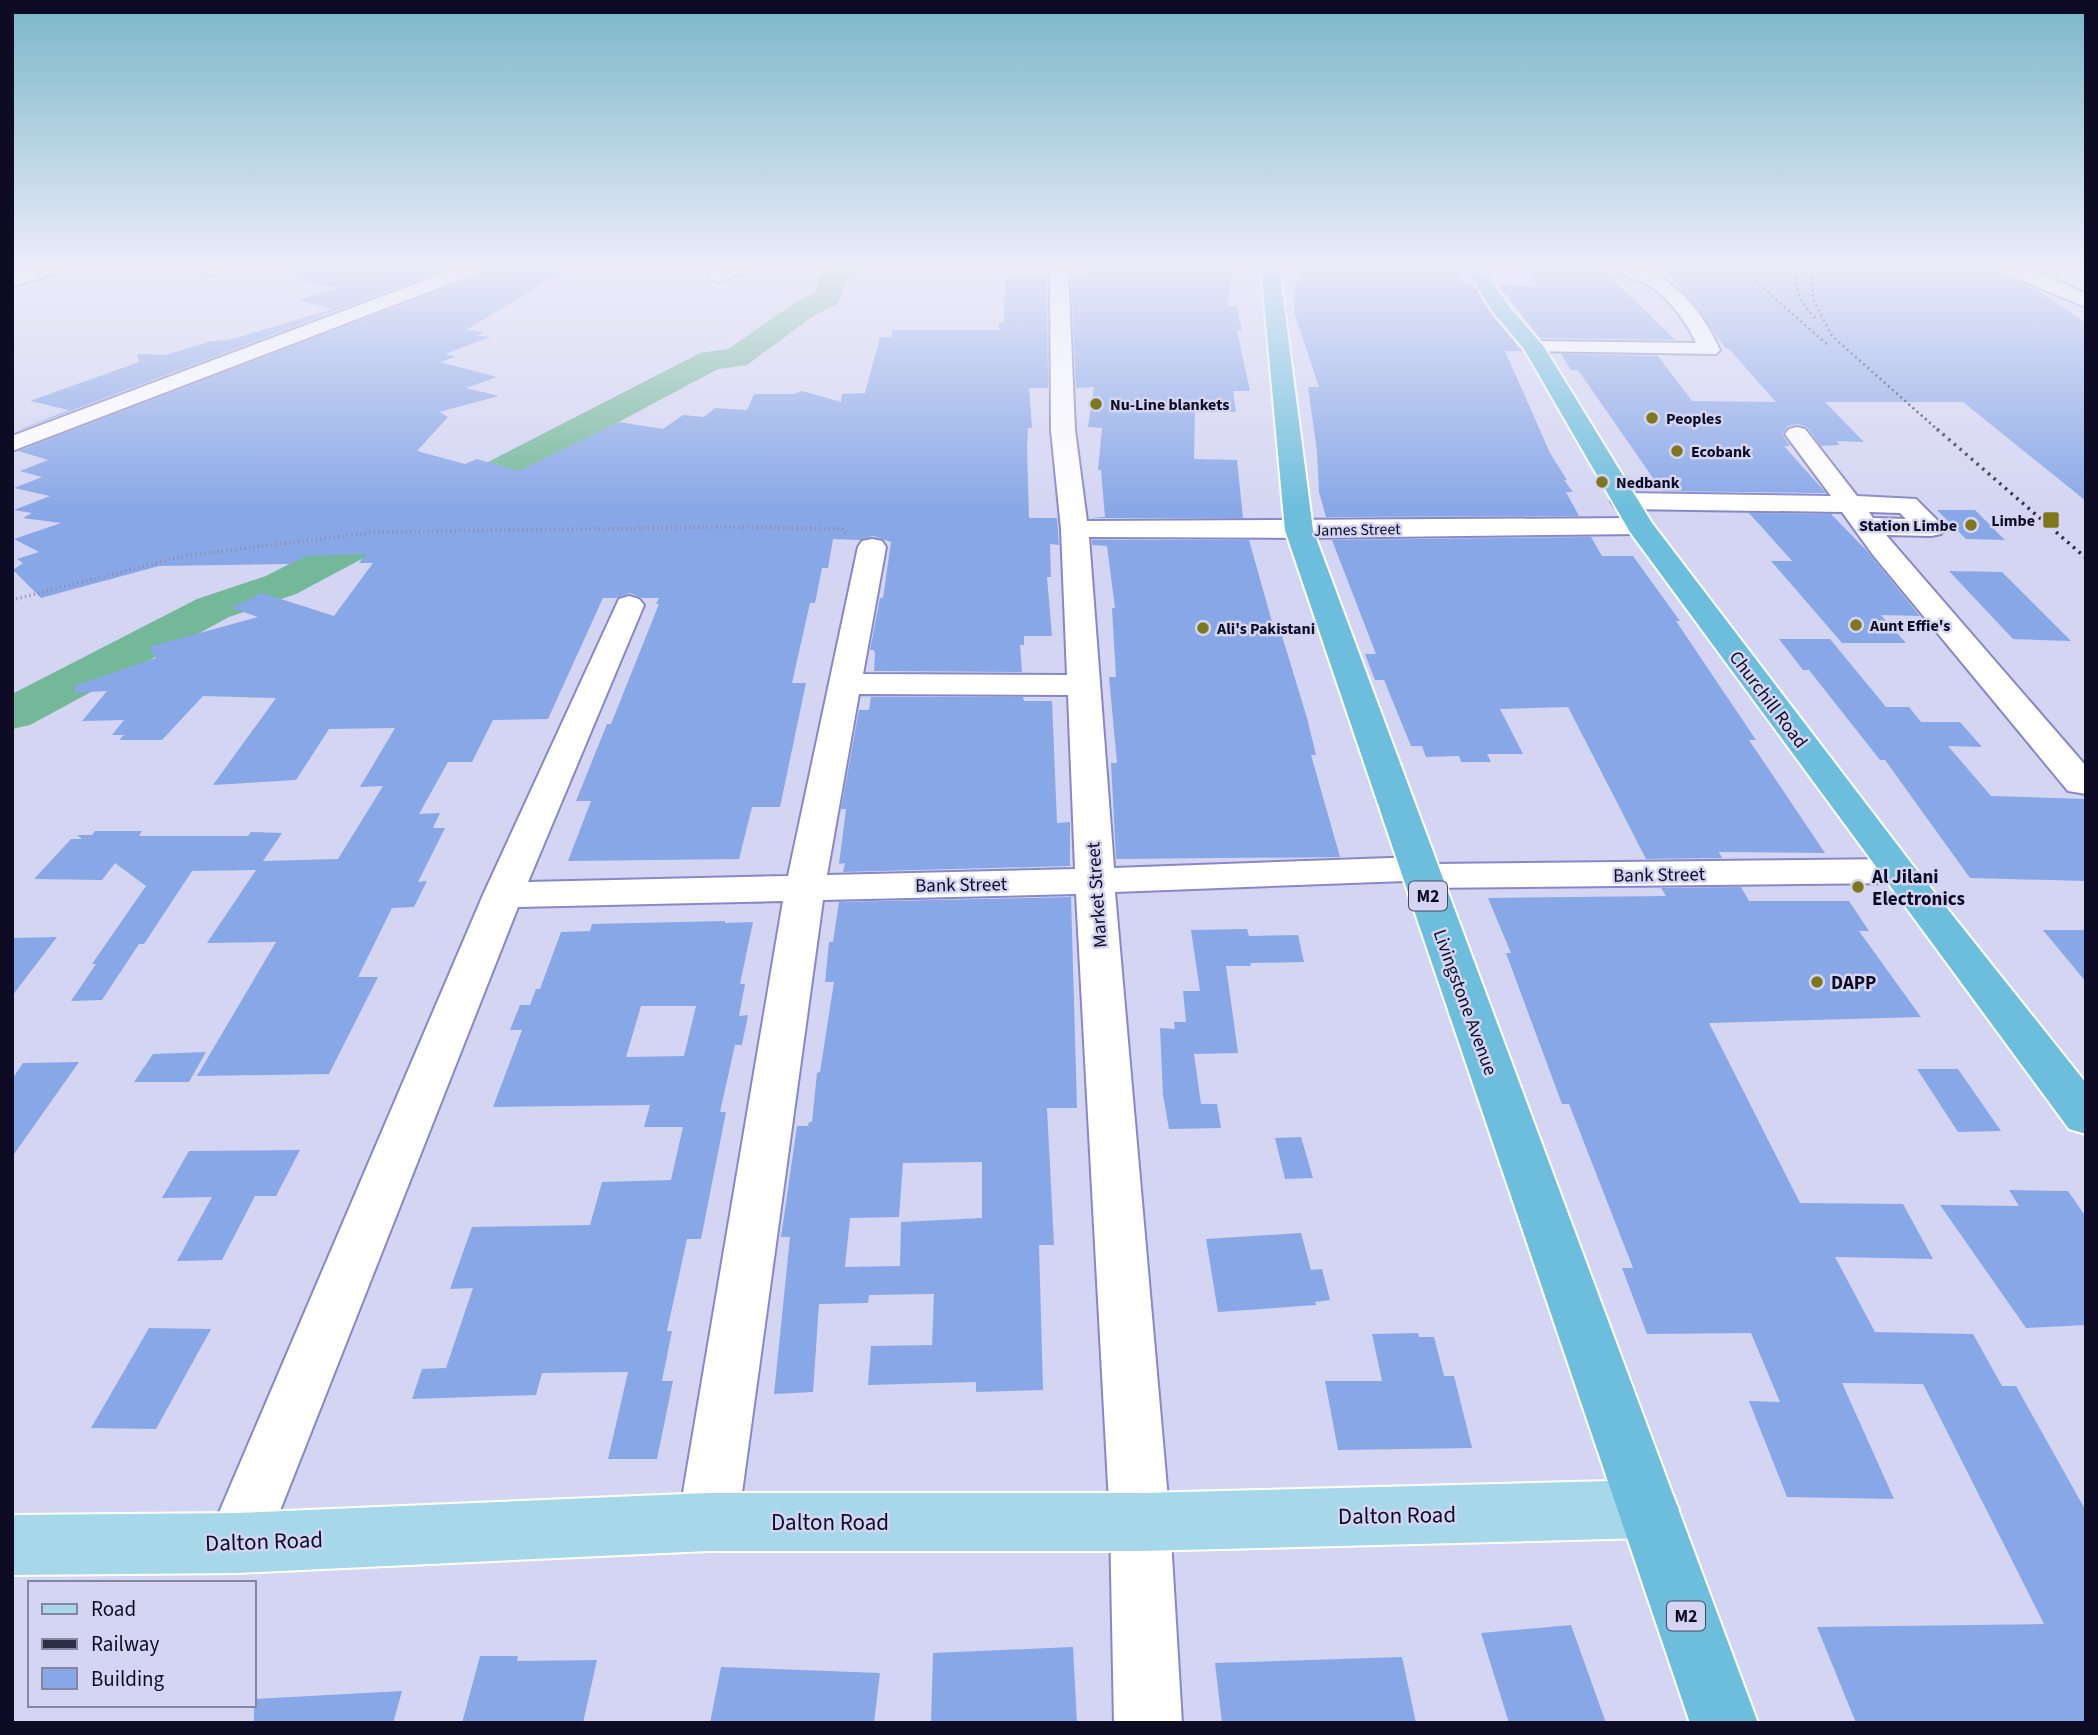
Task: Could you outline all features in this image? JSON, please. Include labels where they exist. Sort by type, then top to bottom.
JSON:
[{"type":"highway","name":"Livingstone Avenue","points":[[1279,348],[1299,530],[1724,1723]]},
{"type":"highway","name":"Churchill Road","points":[[1534,348],[1632,514],[1897,871],[2086,1117]]},
{"type":"main road","name":"Dalton Road","points":[[12,1545],[237,1543],[708,1522],[1140,1522],[1649,1509]]},
{"type":"street","points":[[12,444],[264,348]]},
{"type":"street","name":"Market Street","points":[[1061,348],[1063,430],[1075,529],[1095,881],[1140,1522],[1147,1723]]},
{"type":"street","points":[[1576,348],[1709,351],[1708,348]]},
{"type":"street","points":[[1797,434],[1823,463],[1857,516],[2054,752],[2081,783],[2086,783]]},
{"type":"street","name":"James Street","points":[[1075,529],[1299,530],[1751,509],[1857,516]]},
{"type":"street","points":[[708,1522],[805,887],[872,547]]},
{"type":"street","points":[[237,1543],[503,895],[629,605]]},
{"type":"street","points":[[846,684],[1083,685]]},
{"type":"street","name":"Bank Street","points":[[503,895],[1420,872],[1897,871]]},
{"type":"path","points":[[12,600],[183,556],[376,532],[689,527],[842,529],[849,535],[874,535],[872,547]]},
{"type":"building","points":[[189,348],[237,348],[19,430],[69,410],[30,401],[139,362],[137,354],[166,355]]},
{"type":"building","points":[[288,348],[461,348],[445,354],[456,357],[440,362],[497,377],[466,388],[499,396],[439,412],[448,417],[417,451],[465,464],[477,459],[519,471],[619,422],[663,429],[683,415],[704,417],[715,408],[747,410],[754,394],[794,394],[802,391],[841,402],[842,394],[865,393],[877,348],[1048,348],[1048,388],[1029,388],[1032,428],[1028,428],[1027,447],[1029,518],[1057,518],[1059,545],[1050,544],[1051,577],[1047,577],[1052,636],[1024,636],[1024,645],[1020,645],[1022,672],[874,671],[875,654],[874,650],[870,650],[880,598],[883,598],[891,542],[873,536],[859,540],[833,539],[828,568],[822,568],[815,603],[810,603],[792,683],[806,683],[780,807],[752,807],[739,859],[568,861],[591,801],[576,801],[607,724],[611,724],[659,604],[656,604],[659,598],[642,598],[630,593],[616,598],[603,598],[548,719],[493,720],[472,762],[448,762],[419,814],[440,813],[433,828],[445,828],[418,882],[427,881],[414,907],[392,908],[358,977],[378,977],[329,1074],[197,1076],[276,942],[207,943],[256,870],[192,871],[144,944],[139,944],[102,1000],[71,1001],[96,964],[92,964],[146,886],[115,863],[102,880],[34,879],[71,839],[82,839],[77,835],[92,835],[95,831],[142,831],[139,836],[248,836],[251,832],[282,833],[263,861],[338,859],[383,786],[360,787],[395,728],[329,729],[296,780],[213,785],[276,698],[203,696],[162,740],[119,740],[124,735],[112,735],[124,720],[82,721],[107,691],[75,693],[74,686],[156,658],[149,647],[258,617],[231,608],[262,593],[334,616],[373,563],[359,563],[366,554],[307,556],[290,564],[159,566],[41,598],[13,570],[23,563],[17,559],[39,552],[14,539],[61,523],[23,518],[32,513],[14,510],[50,496],[14,488],[42,477],[20,471],[48,460],[18,451]]},
{"type":"building","points":[[1074,348],[1241,348],[1250,391],[1233,391],[1236,412],[1195,411],[1194,459],[1237,460],[1243,518],[1089,518],[1105,517],[1101,470],[1098,470],[1102,428],[1088,427],[1094,387],[1076,388]]},
{"type":"building","points":[[1306,348],[1519,348],[1522,351],[1505,351],[1550,453],[1573,492],[1566,492],[1579,516],[1326,517],[1319,492],[1317,451],[1308,387],[1319,387]]},
{"type":"building","points":[[1725,348],[2086,348],[2086,501],[1963,402],[1825,402],[1864,442],[1836,441],[1840,445],[1821,446],[1807,427],[1798,424],[1788,426],[1782,434],[1790,446],[1784,446],[1826,493],[1662,491],[1578,370],[1571,370],[1561,354],[1658,356],[1692,401],[1776,402],[1728,348]]},
{"type":"building","name":"Station Limbe","points":[[1937,510],[1975,510],[2005,540],[1966,539]]},
{"type":"building","points":[[1749,513],[1831,514],[1866,550],[1920,616],[1881,615],[1906,643],[1842,643],[1771,561],[1792,561]]},
{"type":"building","points":[[1591,537],[1602,556],[1633,556],[1680,621],[1676,621],[1756,740],[1749,740],[1825,853],[1719,852],[1722,858],[1646,859],[1568,707],[1500,709],[1523,754],[1487,754],[1491,762],[1461,762],[1459,756],[1426,757],[1422,746],[1411,746],[1384,680],[1375,680],[1365,654],[1376,654],[1332,540]]},
{"type":"building","points":[[1092,540],[1249,540],[1276,636],[1282,636],[1307,718],[1316,755],[1311,755],[1340,857],[1116,859],[1111,763],[1117,763],[1109,677],[1116,677],[1112,608],[1115,608],[1107,546],[1092,545]]},
{"type":"building","points":[[1949,571],[2002,572],[2071,641],[2013,639]]},
{"type":"building","points":[[1779,639],[1830,639],[1886,707],[1909,707],[1921,722],[1960,722],[1982,747],[1948,746],[1991,796],[2086,799],[2086,881],[1970,878],[1885,760],[1880,760],[1809,670],[1803,670]]},
{"type":"building","points":[[871,697],[1023,697],[1024,701],[1052,701],[1057,823],[1070,822],[1070,866],[843,872],[845,863],[839,864],[846,809],[841,809],[859,710],[869,710]]},
{"type":"building","points":[[1741,887],[1749,901],[1849,901],[1869,931],[1859,931],[1921,1017],[1709,1023],[1800,1203],[1903,1204],[1933,1259],[1835,1257],[1875,1332],[1973,1334],[2002,1386],[2016,1386],[2086,1511],[2086,1723],[1856,1723],[1817,1627],[2044,1624],[1923,1384],[1842,1383],[1894,1499],[1787,1497],[1749,1401],[1780,1402],[1751,1333],[1647,1334],[1622,1268],[1633,1268],[1569,1104],[1562,1104],[1506,953],[1511,953],[1488,898],[1666,896],[1661,888]]},
{"type":"building","points":[[1071,897],[1077,1108],[1047,1108],[1054,1245],[1039,1245],[1043,1390],[976,1392],[976,1382],[868,1385],[871,1346],[932,1345],[934,1294],[869,1295],[868,1303],[819,1304],[813,1392],[774,1394],[790,1237],[781,1237],[797,1126],[808,1126],[809,1122],[812,1122],[817,1073],[820,1072],[834,982],[825,982],[829,942],[833,942],[839,902]],"holes":[[[982,1162],[982,1218],[901,1222],[900,1266],[845,1267],[850,1218],[899,1217],[903,1163]]]},
{"type":"building","points":[[753,922],[740,984],[745,984],[739,1016],[748,1015],[742,1045],[735,1045],[720,1112],[726,1112],[701,1239],[687,1239],[667,1331],[672,1331],[662,1381],[673,1381],[657,1459],[608,1459],[628,1372],[542,1373],[536,1395],[412,1399],[422,1369],[446,1368],[473,1288],[450,1289],[472,1227],[590,1225],[602,1182],[671,1180],[683,1127],[644,1127],[650,1105],[493,1107],[522,1030],[510,1030],[520,1005],[530,1005],[536,989],[540,989],[561,932],[590,931],[592,924]],"holes":[[[641,1006],[696,1006],[684,1056],[626,1057]]]},
{"type":"building","points":[[1247,929],[1249,936],[1298,935],[1304,962],[1226,966],[1238,1053],[1194,1054],[1201,1104],[1217,1104],[1221,1128],[1169,1129],[1163,1095],[1160,1028],[1175,1029],[1174,1022],[1186,1022],[1183,991],[1200,991],[1191,930]]},
{"type":"building","points":[[2043,930],[2086,930],[2086,982]]},
{"type":"building","points":[[57,937],[38,962],[12,996],[12,938]]},
{"type":"building","points":[[206,1052],[189,1082],[134,1082],[153,1054]]},
{"type":"building","points":[[79,1062],[12,1157],[12,1079],[23,1063]]},
{"type":"building","points":[[1917,1069],[1958,1069],[2001,1131],[1958,1132]]},
{"type":"building","points":[[1301,1137],[1313,1178],[1285,1179],[1275,1138]]},
{"type":"building","points":[[300,1150],[276,1196],[255,1196],[222,1260],[177,1261],[212,1197],[162,1198],[189,1151]]},
{"type":"building","points":[[2009,1190],[2068,1191],[2086,1217],[2086,1325],[2026,1328],[1940,1205],[2019,1206]]},
{"type":"building","points":[[1301,1233],[1311,1270],[1322,1269],[1330,1300],[1315,1302],[1316,1305],[1218,1312],[1206,1239]]},
{"type":"building","points":[[149,1328],[211,1329],[156,1429],[91,1428]]},
{"type":"building","points":[[1418,1333],[1419,1337],[1434,1337],[1444,1376],[1454,1376],[1472,1448],[1338,1450],[1325,1381],[1382,1381],[1372,1334]]},
{"type":"building","points":[[1571,1625],[1606,1723],[1509,1723],[1481,1633]]},
{"type":"building","points":[[1073,1647],[1077,1723],[931,1723],[933,1653]]},
{"type":"building","points":[[480,1656],[518,1656],[517,1661],[597,1660],[583,1723],[462,1723]]},
{"type":"building","points":[[1402,1657],[1416,1723],[1222,1723],[1215,1663]]},
{"type":"building","points":[[721,1667],[880,1673],[874,1723],[710,1723]]},
{"type":"building","points":[[402,1691],[393,1723],[254,1723],[256,1699]]},
{"type":"waterway","points":[[12,714],[213,608],[281,585],[711,360],[736,358],[750,348]]},
{"type":"railway","points":[[1845,348],[1939,431]]},
{"type":"railway","points":[[1937,429],[2086,558]]},
{"type":"place","name":"Nu-Line blankets","points":[[1096,404]]},
{"type":"place","name":"Peoples","points":[[1652,418]]},
{"type":"place","name":"Ecobank","points":[[1677,451]]},
{"type":"place","name":"Nedbank","points":[[1602,482]]},
{"type":"place","name":"Limbe","points":[[2051,520]]},
{"type":"place","name":"Station Limbe","points":[[1971,525]]},
{"type":"place","name":"Aunt Effie's","points":[[1856,625]]},
{"type":"place","name":"Ali's Pakistani","points":[[1203,628]]},
{"type":"place","name":"Al Jilani Electronics","points":[[1858,887]]},
{"type":"place","name":"DAPP","points":[[1817,982]]}]
